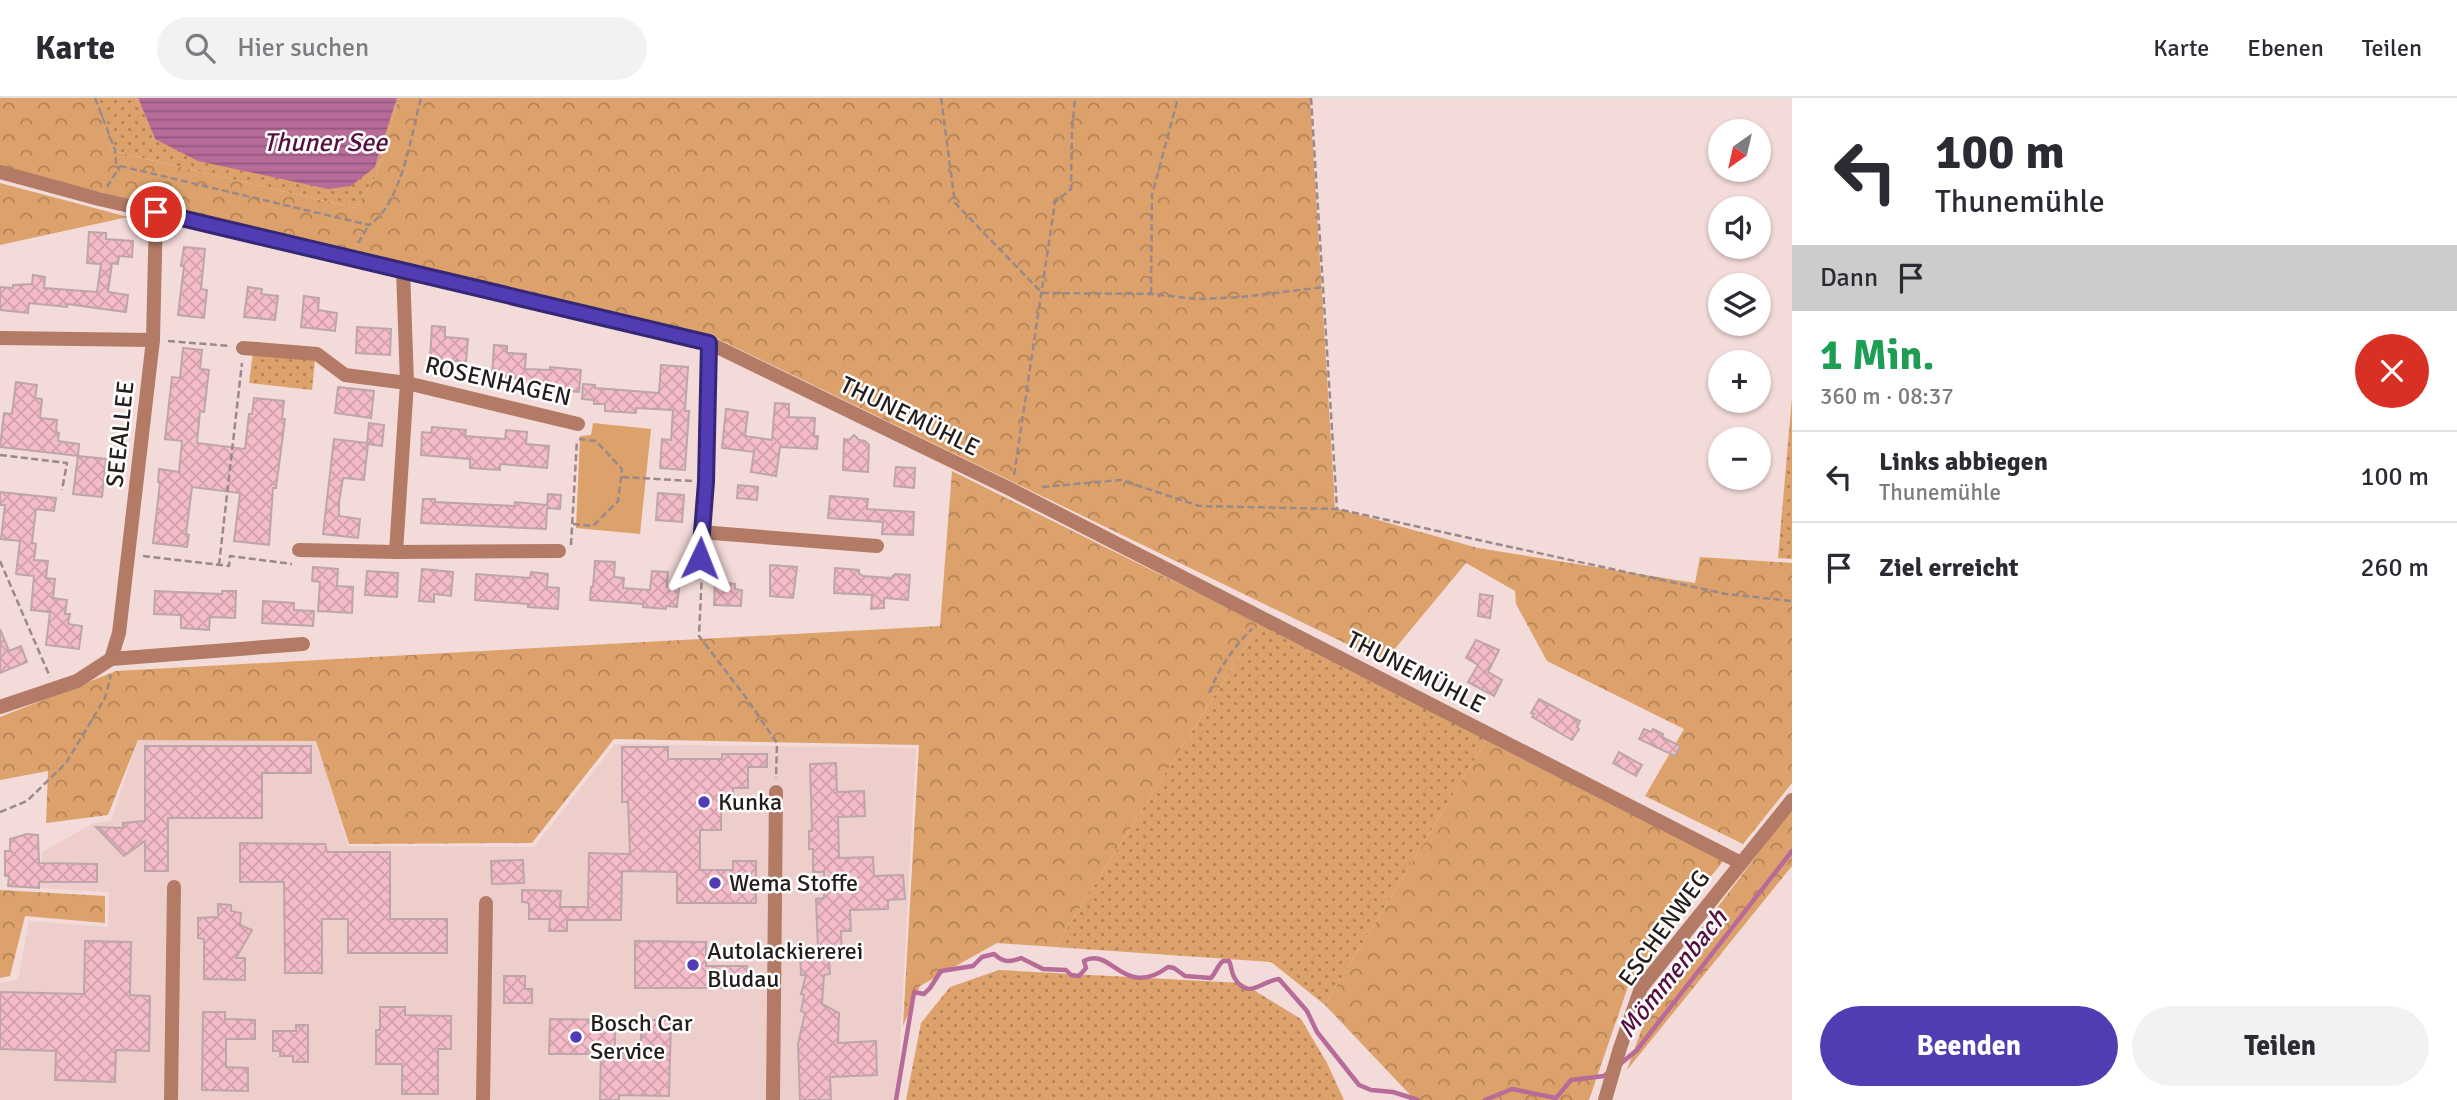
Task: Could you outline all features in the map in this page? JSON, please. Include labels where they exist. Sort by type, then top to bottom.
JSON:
[{"type":"street","name":"THUNEMÜHLE","points":[[0,172],[99,199],[709,343],[1012,490],[1741,863]]},
{"type":"street","name":"SEEALLEE","points":[[113,659],[129,555],[153,340],[156,212]]},
{"type":"street","name":"ROSENHAGEN","points":[[396,552],[407,383],[403,269]]},
{"type":"street","points":[[0,338],[153,340]]},
{"type":"street","points":[[700,558],[706,482],[709,343]]},
{"type":"street","points":[[243,348],[317,354],[345,375],[407,383]]},
{"type":"street","name":"ROSENHAGEN","points":[[407,383],[578,431]]},
{"type":"street","points":[[700,532],[877,546]]},
{"type":"street","points":[[299,550],[559,551]]},
{"type":"street","points":[[0,707],[77,681],[113,659],[303,644]]},
{"type":"street","points":[[774,1100],[776,793]]},
{"type":"street","name":"ESCHENWEG","points":[[1605,1100],[1641,988],[1792,800]]},
{"type":"street","points":[[171,1100],[174,887]]},
{"type":"street","points":[[483,1100],[486,903]]},
{"type":"path","points":[[95,98],[115,149],[116,163],[120,166],[369,225]]},
{"type":"path","points":[[351,257],[369,225],[379,219],[398,188],[421,98]]},
{"type":"path","points":[[941,98],[955,203],[1042,293],[1151,294],[1198,299],[1324,287]]},
{"type":"path","points":[[1012,490],[1055,202],[1071,188],[1075,98]]},
{"type":"path","points":[[1151,294],[1152,195],[1178,98]]},
{"type":"path","points":[[1311,98],[1337,509]]},
{"type":"path","points":[[99,199],[120,166]]},
{"type":"path","points":[[153,340],[243,348],[219,565]]},
{"type":"path","points":[[559,551],[572,545],[573,524],[578,431],[596,441],[622,469],[618,501],[593,526],[573,524]]},
{"type":"path","points":[[0,455],[66,463],[62,490]]},
{"type":"path","points":[[621,477],[706,482]]},
{"type":"path","points":[[1039,488],[1121,480],[1199,506],[1337,509],[1726,594],[1792,601]]},
{"type":"path","points":[[129,555],[229,566],[230,556],[298,564],[299,550]]},
{"type":"path","points":[[700,558],[702,568],[699,636],[777,743],[776,793]]},
{"type":"path","points":[[0,561],[54,688]]},
{"type":"path","points":[[1209,693],[1218,671],[1261,619]]},
{"type":"path","points":[[0,812],[27,801],[66,763],[105,698],[113,659]]},
{"type":"shaded area","points":[[139,737],[317,741],[348,846],[534,847],[615,744],[916,748],[897,1100],[0,1100],[0,983],[18,980],[29,921],[108,927],[109,892],[40,888],[42,852],[94,823],[111,821]]},
{"type":"green space","points":[[0,98],[94,98],[113,151],[355,208],[376,176],[399,98],[1310,98],[1335,508],[1478,548],[1695,583],[1700,557],[1792,563],[1792,783],[1743,844],[1645,796],[1684,729],[1547,661],[1516,604],[1515,591],[1466,563],[1384,662],[714,337],[404,268],[0,167]]},
{"type":"green space","points":[[94,98],[138,98],[155,139],[375,167],[399,98],[376,176],[355,208],[113,151]]},
{"type":"green space","points":[[0,183],[128,217],[0,245]]},
{"type":"green space","points":[[253,352],[315,360],[312,390],[249,383]]},
{"type":"green space","points":[[1792,397],[1792,559],[1778,558]]},
{"type":"green space","points":[[593,423],[651,429],[640,534],[576,528],[580,436],[591,435]]},
{"type":"green space","points":[[952,471],[1260,624],[1055,947],[997,943],[920,986],[903,1026],[919,745],[614,739],[532,843],[349,844],[316,741],[138,740],[108,815],[46,823],[48,771],[0,780],[0,717],[116,671],[940,626]]},
{"type":"green space","points":[[1260,624],[1487,739],[1325,1005],[1271,962],[1055,947]]},
{"type":"green space","points":[[1487,739],[1724,860],[1631,978],[1589,1100],[1415,1100],[1325,1005]]},
{"type":"green space","points":[[1792,811],[1792,866],[1627,1070],[1656,989]]},
{"type":"green space","points":[[0,890],[105,896],[105,923],[25,916],[10,976],[0,978]]},
{"type":"green space","points":[[999,970],[1242,983],[1301,1019],[1327,1063],[1344,1100],[906,1100],[921,1023],[950,987]]},
{"type":"water","name":"Thuner See","points":[[138,98],[397,98],[375,167],[351,186],[328,189],[198,161],[155,139]]},
{"type":"building","points":[[89,232],[106,233],[106,239],[133,241],[132,257],[119,256],[118,264],[112,263],[108,292],[128,295],[126,312],[67,304],[67,307],[29,303],[28,313],[0,310],[0,287],[13,288],[13,285],[32,284],[33,275],[45,277],[44,288],[97,292],[101,264],[87,263]]},
{"type":"building","points":[[184,247],[205,249],[201,289],[207,290],[204,318],[178,315]]},
{"type":"building","points":[[248,287],[262,289],[261,294],[278,296],[275,320],[244,317]]},
{"type":"building","points":[[304,296],[319,298],[318,310],[337,313],[335,331],[301,327]]},
{"type":"building","points":[[432,326],[445,327],[445,337],[468,339],[466,362],[430,359]]},
{"type":"building","points":[[357,327],[391,329],[390,355],[356,353]]},
{"type":"building","points":[[494,345],[507,346],[507,353],[526,354],[525,369],[550,370],[550,367],[581,370],[579,392],[548,389],[548,386],[523,385],[523,379],[492,376]]},
{"type":"building","points":[[183,348],[202,350],[200,369],[209,370],[204,412],[200,411],[197,443],[245,449],[249,414],[252,414],[254,398],[284,401],[282,419],[285,419],[276,488],[273,488],[269,545],[234,541],[240,493],[192,487],[187,547],[153,543],[160,483],[159,469],[179,472],[182,441],[165,439],[172,377],[180,378]]},
{"type":"building","points":[[661,365],[688,367],[685,411],[689,411],[685,470],[660,468],[662,439],[671,440],[673,410],[636,408],[636,413],[605,411],[605,404],[594,404],[594,400],[582,399],[583,384],[595,385],[595,388],[659,393]]},
{"type":"building","points":[[16,382],[37,385],[35,398],[42,399],[40,418],[57,420],[58,441],[79,444],[78,456],[0,447],[4,413],[12,414]]},
{"type":"building","points":[[338,387],[374,391],[371,418],[335,413]]},
{"type":"building","points":[[775,403],[789,404],[789,417],[815,418],[814,436],[818,436],[817,449],[780,447],[776,476],[751,472],[754,452],[722,448],[726,409],[748,412],[745,436],[772,440]]},
{"type":"building","points":[[369,423],[384,425],[382,446],[368,444],[364,480],[343,478],[339,502],[339,516],[360,519],[358,538],[323,534],[334,439],[367,443]]},
{"type":"building","points":[[432,427],[466,430],[465,436],[505,439],[506,430],[527,432],[526,444],[549,446],[547,468],[500,464],[500,470],[470,468],[470,459],[421,455],[422,432],[431,433]]},
{"type":"building","points":[[854,435],[869,445],[868,472],[843,470],[844,439],[849,440]]},
{"type":"building","points":[[78,456],[106,459],[102,497],[73,494]]},
{"type":"building","points":[[896,467],[915,468],[914,488],[894,486]]},
{"type":"building","points":[[738,485],[758,487],[757,500],[737,498]]},
{"type":"building","points":[[0,492],[56,498],[54,511],[36,509],[32,543],[36,544],[34,560],[48,561],[46,578],[55,579],[53,598],[67,600],[65,614],[70,614],[68,624],[82,626],[79,649],[46,645],[50,612],[31,610],[34,576],[16,574],[20,541],[1,539],[5,505],[0,505]]},
{"type":"building","points":[[658,493],[684,495],[682,522],[656,520]]},
{"type":"building","points":[[548,494],[561,495],[560,509],[547,508],[546,529],[421,523],[423,499],[514,506],[515,502],[547,505]]},
{"type":"building","points":[[830,496],[868,499],[867,509],[914,512],[913,535],[882,534],[883,522],[828,518]]},
{"type":"building","points":[[595,561],[615,562],[614,577],[624,578],[623,588],[650,590],[652,571],[668,572],[667,587],[679,588],[677,607],[666,606],[666,609],[643,607],[643,604],[590,600]]},
{"type":"building","points":[[770,565],[797,567],[793,598],[770,596]]},
{"type":"building","points":[[313,567],[338,569],[337,586],[353,587],[352,613],[318,611],[320,582],[312,581]]},
{"type":"building","points":[[835,568],[859,570],[859,574],[863,576],[891,578],[895,574],[910,575],[908,600],[884,598],[884,608],[871,609],[872,595],[834,593]]},
{"type":"building","points":[[422,569],[453,572],[451,596],[434,594],[434,602],[419,601]]},
{"type":"building","points":[[367,571],[398,573],[397,597],[365,595]]},
{"type":"building","points":[[531,572],[548,574],[547,587],[559,588],[558,609],[475,600],[476,574],[530,578]]},
{"type":"building","points":[[715,582],[735,584],[735,589],[742,590],[741,606],[714,605]]},
{"type":"building","points":[[155,591],[222,594],[222,591],[236,591],[235,618],[210,617],[209,630],[181,628],[181,615],[154,614]]},
{"type":"building","points":[[1480,594],[1493,596],[1490,618],[1478,616]]},
{"type":"building","points":[[263,601],[294,603],[294,610],[314,611],[313,626],[262,623]]},
{"type":"building","points":[[0,629],[9,651],[21,646],[27,662],[0,673]]},
{"type":"building","points":[[1476,640],[1499,650],[1488,672],[1502,680],[1494,696],[1468,682],[1478,665],[1466,658]]},
{"type":"building","points":[[1539,699],[1580,721],[1577,727],[1579,729],[1572,740],[1532,717],[1534,714],[1531,713]]},
{"type":"building","points":[[1644,729],[1651,732],[1653,729],[1680,746],[1675,756],[1639,739]]},
{"type":"building","points":[[145,746],[311,746],[311,773],[262,773],[262,818],[168,818],[168,871],[145,871],[145,841],[124,856],[96,827],[123,828],[123,823],[145,821]]},
{"type":"building","points":[[622,747],[668,747],[668,759],[722,759],[722,754],[767,754],[767,767],[748,767],[748,788],[733,788],[733,803],[721,803],[721,830],[700,830],[700,870],[733,870],[733,861],[756,861],[756,903],[677,903],[677,872],[622,871],[621,920],[567,920],[567,931],[549,931],[550,919],[529,919],[529,903],[522,902],[522,890],[561,891],[560,907],[588,907],[589,853],[630,854],[628,802],[622,802]]},
{"type":"building","points":[[1619,752],[1642,765],[1636,776],[1613,763]]},
{"type":"building","points":[[836,763],[837,792],[864,791],[865,816],[838,817],[839,858],[873,857],[874,876],[903,875],[905,899],[888,900],[888,909],[850,910],[851,931],[841,931],[842,960],[829,960],[830,974],[824,975],[822,1004],[839,1013],[838,1043],[876,1041],[877,1075],[830,1077],[831,1100],[800,1100],[798,1044],[805,1013],[801,1011],[804,995],[801,994],[806,975],[801,975],[800,950],[818,950],[816,899],[824,898],[824,872],[813,872],[813,849],[809,849],[809,831],[812,831],[810,764]]},
{"type":"building","points":[[27,834],[38,835],[39,863],[97,864],[97,882],[39,882],[39,888],[8,886],[9,876],[5,876],[5,851],[10,851],[10,839]]},
{"type":"building","points":[[240,843],[325,844],[327,852],[390,852],[390,919],[447,919],[447,953],[348,953],[348,919],[322,919],[322,973],[285,973],[284,882],[240,882]]},
{"type":"building","points":[[523,860],[524,883],[492,884],[491,861]]},
{"type":"building","points":[[218,904],[231,905],[231,911],[241,913],[240,925],[252,930],[236,958],[245,958],[245,980],[204,979],[204,939],[198,938],[198,918],[218,917]]},
{"type":"building","points":[[85,941],[131,942],[130,995],[150,996],[149,1051],[116,1050],[115,1082],[55,1080],[56,1051],[0,1049],[0,992],[84,994]]},
{"type":"building","points":[[635,941],[706,942],[706,966],[747,966],[747,988],[635,988]]},
{"type":"building","points":[[504,976],[525,976],[525,989],[532,989],[532,1003],[504,1003]]},
{"type":"building","points":[[380,1007],[405,1007],[405,1015],[451,1016],[451,1049],[438,1049],[438,1094],[402,1094],[402,1064],[376,1064],[376,1030],[380,1030]]},
{"type":"building","points":[[203,1012],[225,1012],[225,1019],[255,1020],[255,1039],[226,1039],[226,1067],[248,1068],[248,1091],[202,1090]]},
{"type":"building","points":[[550,1019],[615,1020],[615,1053],[641,1054],[641,1020],[671,1020],[669,1096],[619,1095],[619,1100],[600,1100],[601,1054],[549,1054]]},
{"type":"building","points":[[296,1025],[308,1025],[308,1062],[293,1062],[293,1056],[280,1056],[280,1051],[273,1051],[273,1031],[296,1031]]},
{"type":"waterway","name":"Mömmenbach","points":[[1619,1065],[1637,1050],[1792,851]]},
{"type":"waterway","name":"Mömmenbach","points":[[896,1100],[914,992],[924,994],[941,971],[973,966],[982,957],[994,954],[1003,960],[1021,958],[1043,969],[1066,970],[1071,975],[1079,976],[1086,968],[1084,961],[1094,958],[1103,960],[1129,976],[1140,978],[1153,976],[1168,967],[1185,976],[1211,978],[1223,961],[1229,961],[1234,977],[1245,988],[1255,988],[1279,979],[1307,1011],[1317,1032],[1359,1085],[1418,1100]]},
{"type":"waterway","name":"Mömmenbach","points":[[1485,1100],[1512,1089],[1556,1098],[1571,1080],[1604,1076],[1609,1072]]},
{"type":"place","name":"Kunka","points":[[704,802]]},
{"type":"place","name":"Wema Stoffe","points":[[715,883]]},
{"type":"place","name":"Autolackiererei Bludau","points":[[693,965]]},
{"type":"place","name":"Bosch Car Service","points":[[576,1037]]},
{"type":"route","points":[[156,212],[709,343],[706,482],[700,558]]}]
